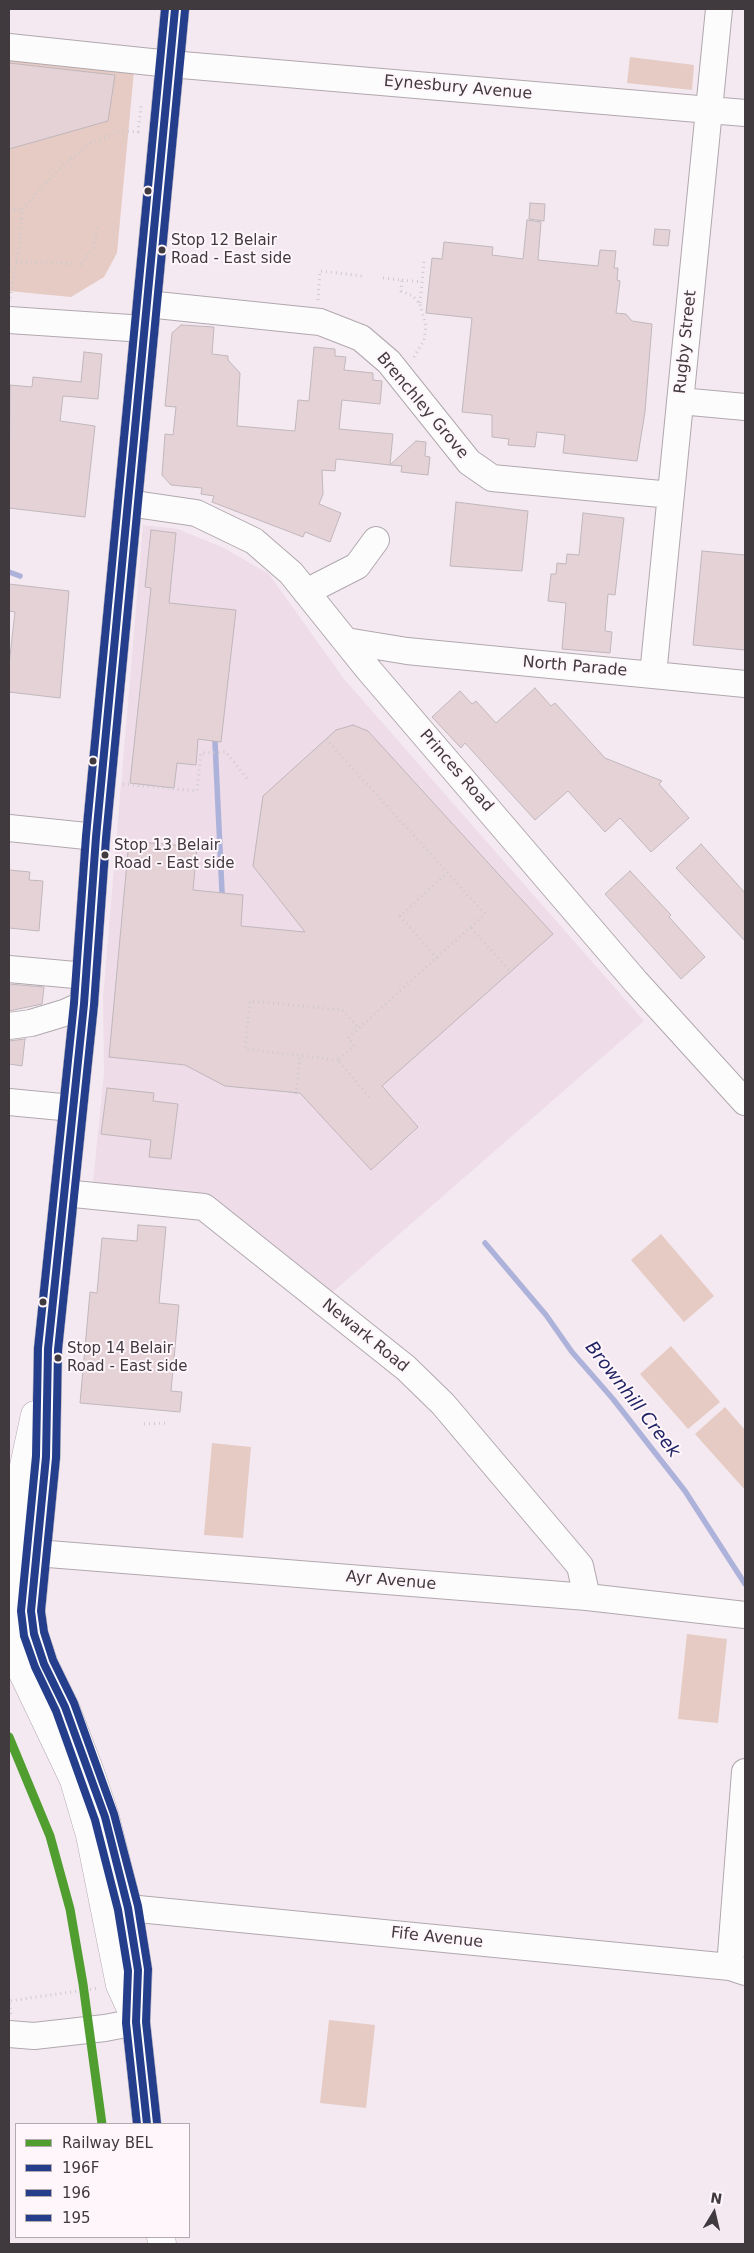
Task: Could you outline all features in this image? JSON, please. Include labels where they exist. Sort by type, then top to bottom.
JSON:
[{"type":"main road","points":[[147,2123],[136,2022],[138,1970],[128,1908],[90,1772],[34,1634],[31,1611],[46,1457],[48,1349],[84,1004],[101,782],[175,9]]},
{"type":"main road","points":[[48,1349],[19,1489],[9,1600],[14,1645],[22,1672],[77,1789],[90,1835],[107,1910],[120,1985],[136,2022]]},
{"type":"street","name":"Rugby Street","points":[[653,675],[718,9]]},
{"type":"street","name":"Eynesbury Avenue","points":[[9,47],[170,64],[745,113]]},
{"type":"street","name":"Brenchley Grove","points":[[9,320],[146,316],[187,308],[320,322],[361,338],[389,362],[469,462],[492,478],[671,495]]},
{"type":"street","points":[[680,401],[745,406]]},
{"type":"street","name":"Princes Road","points":[[128,503],[196,513],[254,541],[291,573],[384,687],[636,982],[745,1102]]},
{"type":"street","points":[[306,592],[357,566],[376,540]]},
{"type":"street","name":"North Parade","points":[[346,641],[404,651],[745,684]]},
{"type":"street","points":[[384,687],[390,665],[404,651]]},
{"type":"street","points":[[9,828],[96,837]]},
{"type":"street","points":[[9,969],[86,976]]},
{"type":"street","points":[[9,1026],[31,1023],[64,1013],[84,1004]]},
{"type":"street","points":[[9,1102],[72,1108]]},
{"type":"street","name":"Newark Road","points":[[64,1193],[204,1207],[406,1368],[443,1404],[580,1566],[587,1597]]},
{"type":"street","name":"Ayr Avenue","points":[[36,1553],[587,1597],[745,1615]]},
{"type":"street","points":[[738,1970],[745,1772]]},
{"type":"street","name":"Fife Avenue","points":[[128,1908],[738,1970]]},
{"type":"street","points":[[16,2038],[105,2028],[136,2022]]},
{"type":"path","points":[[9,320],[22,210],[58,170],[90,142],[121,131],[138,132],[140,106]]},
{"type":"path","points":[[9,210],[22,210]]},
{"type":"path","points":[[16,262],[81,264],[94,247],[97,225]]},
{"type":"path","points":[[414,357],[424,340],[426,326],[420,304],[424,261]]},
{"type":"path","points":[[318,300],[320,271],[363,276]]},
{"type":"path","points":[[383,278],[422,282]]},
{"type":"path","points":[[402,280],[401,290],[413,296],[420,304]]},
{"type":"path","points":[[326,739],[485,914],[348,1038],[354,1046],[338,1060]]},
{"type":"path","points":[[101,782],[197,791],[201,753],[226,752],[248,780]]},
{"type":"path","points":[[437,958],[400,916],[447,873]]},
{"type":"path","points":[[471,928],[511,972]]},
{"type":"path","points":[[359,1028],[342,1010],[250,1001],[245,1049],[338,1060],[370,1098]]},
{"type":"path","points":[[296,1094],[300,1056]]},
{"type":"path","points":[[144,1424],[168,1423]]},
{"type":"path","points":[[16,2038],[9,2001],[120,1985]]},
{"type":"shaded area","points":[[9,56],[134,71],[117,253],[104,277],[71,297],[9,291]]},
{"type":"shaded area","points":[[630,57],[694,65],[692,90],[627,83]]},
{"type":"shaded area","points":[[143,525],[178,529],[224,548],[269,574],[344,679],[644,1021],[327,1297],[201,1194],[93,1182],[104,1073],[103,998]]},
{"type":"shaded area","points":[[661,1234],[714,1296],[684,1322],[631,1260]]},
{"type":"shaded area","points":[[671,1346],[720,1402],[688,1429],[640,1374]]},
{"type":"shaded area","points":[[725,1407],[745,1430],[745,1490],[695,1434]]},
{"type":"shaded area","points":[[212,1443],[251,1447],[243,1538],[204,1535]]},
{"type":"shaded area","points":[[687,1634],[727,1639],[718,1723],[678,1719]]},
{"type":"shaded area","points":[[329,2020],[375,2025],[366,2108],[320,2103]]},
{"type":"building","points":[[9,63],[115,75],[108,121],[9,149]]},
{"type":"building","points":[[530,203],[545,204],[544,221],[529,219]]},
{"type":"building","points":[[527,220],[541,222],[538,260],[598,266],[600,250],[616,251],[614,268],[618,268],[617,280],[620,281],[616,313],[626,314],[632,321],[652,324],[645,412],[637,461],[563,453],[565,435],[537,432],[535,447],[508,445],[509,439],[492,437],[492,415],[462,412],[472,318],[426,313],[432,258],[442,259],[444,242],[493,247],[492,255],[523,259]]},
{"type":"building","points":[[655,229],[670,230],[668,246],[653,245]]},
{"type":"building","points":[[181,325],[214,327],[212,354],[228,356],[228,360],[240,373],[237,426],[295,431],[298,400],[309,401],[314,347],[335,349],[335,356],[346,357],[344,370],[373,373],[373,380],[382,381],[380,404],[342,400],[339,429],[393,434],[390,465],[336,459],[335,471],[322,470],[323,494],[319,504],[341,513],[330,542],[305,532],[303,537],[212,502],[214,496],[201,494],[202,488],[171,485],[162,475],[165,434],[173,435],[176,407],[165,406],[172,333]]},
{"type":"building","points":[[84,352],[102,354],[98,399],[63,396],[60,421],[95,426],[85,517],[9,508],[10,385],[32,387],[33,377],[81,382]]},
{"type":"building","points":[[416,441],[426,442],[425,456],[430,457],[428,475],[401,472],[402,466],[390,465]]},
{"type":"building","points":[[456,502],[528,511],[522,571],[450,566]]},
{"type":"building","points":[[583,513],[624,518],[615,595],[608,594],[605,631],[612,632],[610,653],[562,649],[566,603],[548,601],[551,574],[556,574],[557,563],[566,564],[567,554],[579,555]]},
{"type":"building","points":[[151,530],[176,533],[169,603],[236,610],[221,742],[198,739],[196,765],[177,763],[174,788],[130,783],[151,588],[145,587]]},
{"type":"building","points":[[702,551],[745,555],[745,650],[693,645]]},
{"type":"building","points":[[9,584],[69,591],[60,698],[9,692],[9,665],[15,612],[9,611]]},
{"type":"building","points":[[535,688],[551,706],[555,703],[605,758],[662,781],[659,784],[689,818],[651,852],[620,818],[605,832],[568,791],[535,820],[465,743],[461,748],[432,717],[460,691],[472,704],[476,701],[496,723]]},
{"type":"building","points":[[353,725],[368,731],[553,934],[382,1086],[418,1127],[371,1170],[300,1093],[225,1086],[185,1065],[109,1057],[129,841],[197,847],[193,890],[243,895],[241,926],[305,932],[253,866],[263,796],[336,730]]},
{"type":"building","points":[[701,844],[745,893],[745,941],[676,868]]},
{"type":"building","points":[[9,870],[30,872],[29,880],[43,881],[39,931],[9,928]]},
{"type":"building","points":[[630,871],[671,915],[669,917],[705,957],[681,979],[605,894]]},
{"type":"building","points":[[9,984],[44,987],[42,1004],[9,1011]]},
{"type":"building","points":[[25,1039],[22,1066],[9,1064],[9,1041]]},
{"type":"building","points":[[107,1088],[154,1093],[153,1101],[178,1104],[171,1159],[149,1157],[151,1140],[101,1134]]},
{"type":"building","points":[[138,1225],[166,1227],[159,1303],[179,1305],[171,1391],[182,1392],[180,1412],[80,1403],[90,1292],[97,1293],[102,1238],[137,1241]]},
{"type":"waterway","name":"Brownhill Creek","points":[[9,572],[20,576]]},
{"type":"waterway","name":"Brownhill Creek","points":[[215,742],[222,892]]},
{"type":"waterway","name":"Brownhill Creek","points":[[485,1243],[546,1315],[572,1352],[613,1399],[685,1491],[745,1584]]},
{"type":"rail line","name":"BEL","points":[[9,1737],[50,1836],[70,1909],[83,1984],[102,2123]]},
{"type":"transit line","name":"195","points":[[137,2123],[126,2023],[128,1971],[118,1910],[95,1820],[56,1711],[35,1667],[24,1636],[21,1611],[36,1456],[38,1348],[74,1003],[86,836],[165,9]]},
{"type":"transit line","name":"196F","points":[[147,2123],[136,2022],[138,1970],[128,1908],[105,1817],[65,1707],[44,1664],[34,1634],[31,1611],[46,1457],[48,1349],[84,1004],[96,837],[175,9]]},
{"type":"transit line","name":"196","points":[[157,2123],[146,2022],[148,1969],[138,1906],[114,1814],[74,1703],[53,1660],[44,1632],[41,1611],[56,1458],[58,1350],[94,1005],[106,838],[185,10]]},
{"type":"place","name":"Stop 12 Belair Road - East side","points":[[162,250]]},
{"type":"place","name":"Stop 13 Belair Road - East side","points":[[105,855]]},
{"type":"place","name":"Stop 14 Belair Road - East side","points":[[58,1358]]}]
